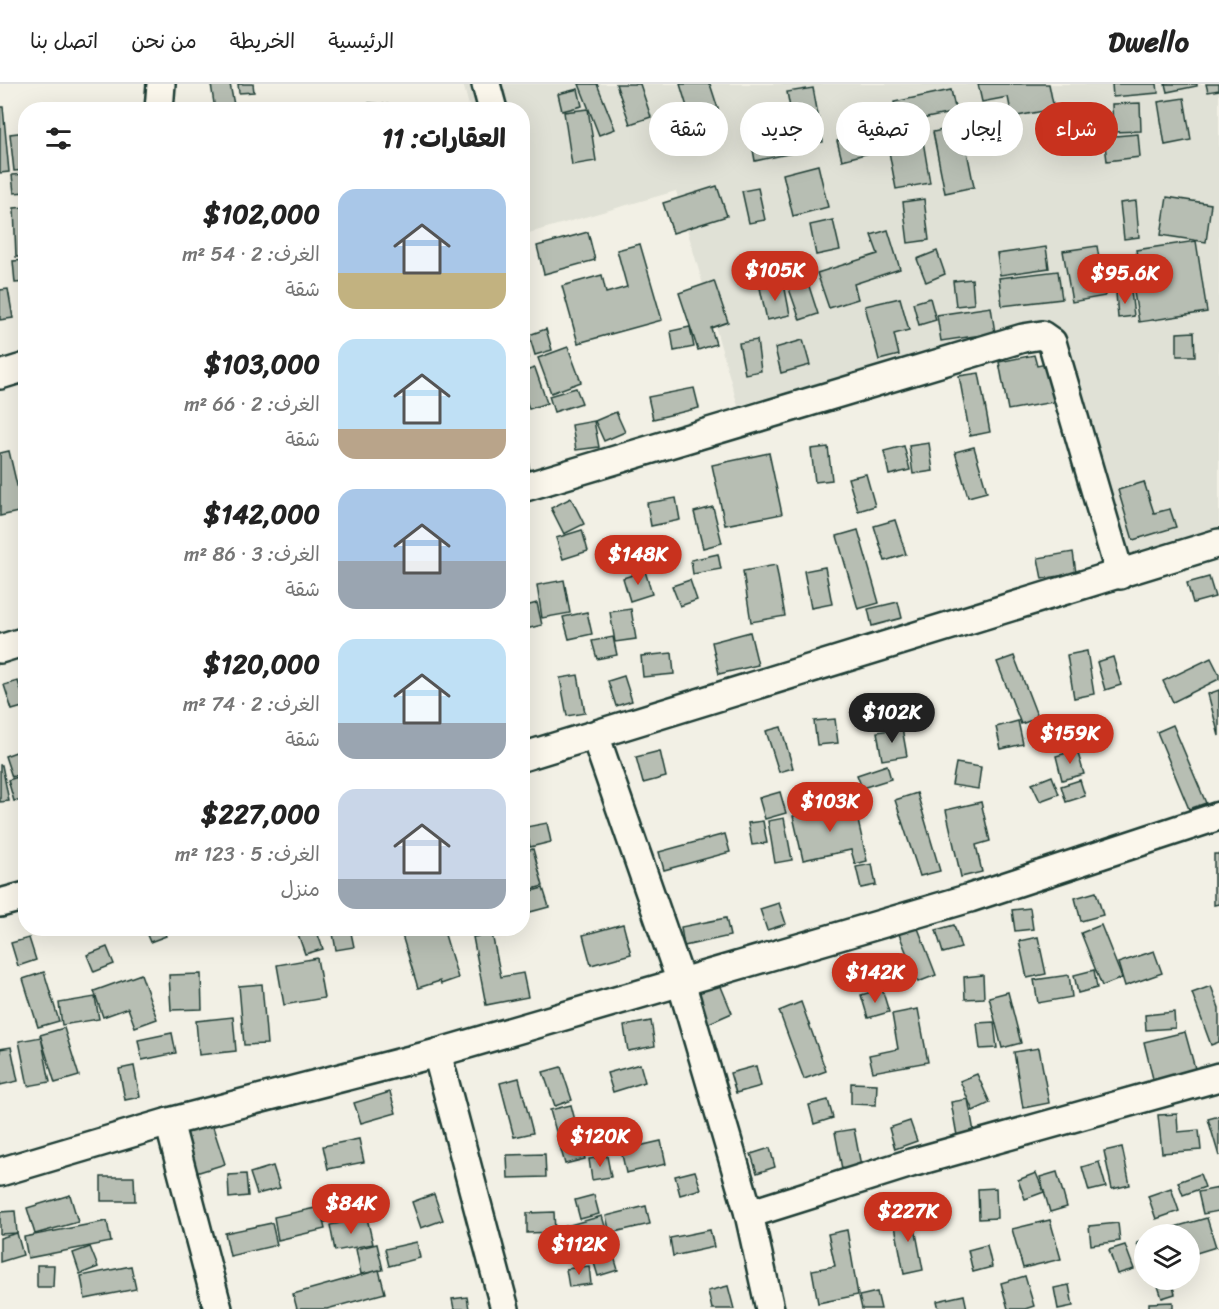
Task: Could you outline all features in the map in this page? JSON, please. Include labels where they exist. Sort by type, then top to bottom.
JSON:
[{"type":"street","points":[[160,102],[161,84]]},
{"type":"street","points":[[486,84],[491,102]]},
{"type":"street","points":[[530,486],[1023,338],[1042,335],[1052,342],[1120,575]]},
{"type":"street","points":[[0,375],[18,369]]},
{"type":"street","points":[[530,755],[1219,543]]},
{"type":"street","points":[[0,649],[18,643]]},
{"type":"street","points":[[596,735],[681,982],[749,1214],[770,1309]]},
{"type":"street","points":[[0,1172],[169,1122],[437,1053],[970,898],[1219,816]]},
{"type":"street","points":[[0,903],[18,898]]},
{"type":"street","points":[[437,1053],[505,1309]]},
{"type":"street","points":[[749,1214],[911,1163],[1219,1077]]},
{"type":"street","points":[[169,1122],[218,1309]]},
{"type":"shaded area","points":[[463,84],[1219,84],[1219,556],[1107,589],[1030,322],[738,406],[676,191],[530,233],[530,102],[468,102]]},
{"type":"building","points":[[211,84],[230,84],[233,102],[214,102]]},
{"type":"building","points":[[238,84],[253,84],[254,92],[239,93]]},
{"type":"building","points":[[579,84],[597,84],[615,129],[599,135]]},
{"type":"building","points":[[616,84],[640,84],[649,118],[630,124]]},
{"type":"building","points":[[680,84],[710,84],[716,102],[685,102]]},
{"type":"building","points":[[978,84],[1049,84],[1053,102],[1035,102],[1035,113],[1023,115],[1023,102],[1009,102],[1008,97],[982,102]]},
{"type":"building","points":[[1112,84],[1157,84],[1158,93],[1113,97]]},
{"type":"building","points":[[1165,84],[1197,84],[1197,86],[1167,92]]},
{"type":"building","points":[[1206,84],[1219,84],[1219,90],[1208,92]]},
{"type":"building","points":[[813,88],[816,102],[789,102],[787,92]]},
{"type":"building","points":[[578,89],[582,106],[562,111],[558,94]]},
{"type":"building","points":[[951,90],[954,102],[942,102],[942,115],[930,117],[930,102],[894,102]]},
{"type":"building","points":[[1184,98],[1191,140],[1165,145],[1158,102]]},
{"type":"building","points":[[1140,103],[1141,131],[1118,132],[1118,104]]},
{"type":"building","points":[[0,107],[3,107],[9,172],[0,173]]},
{"type":"building","points":[[588,109],[596,161],[572,165],[564,112]]},
{"type":"building","points":[[942,130],[942,156],[968,156],[974,187],[945,193],[933,132]]},
{"type":"building","points":[[18,133],[18,171],[14,171],[10,134]]},
{"type":"building","points":[[1138,134],[1140,157],[1107,161],[1106,156],[1118,156],[1118,136]]},
{"type":"building","points":[[754,156],[778,156],[755,161]]},
{"type":"building","points":[[841,156],[858,156],[842,160]]},
{"type":"building","points":[[890,156],[926,156],[930,183],[896,189]]},
{"type":"building","points":[[818,165],[828,207],[793,216],[783,174]]},
{"type":"building","points":[[12,175],[18,175],[18,193],[14,193]]},
{"type":"building","points":[[717,186],[727,216],[673,233],[663,203]]},
{"type":"building","points":[[758,188],[765,220],[749,223],[742,191]]},
{"type":"building","points":[[1167,197],[1211,204],[1206,242],[1161,235]]},
{"type":"building","points":[[924,199],[929,240],[908,243],[903,202]]},
{"type":"building","points":[[1136,201],[1139,237],[1124,239],[1120,203]]},
{"type":"building","points":[[14,208],[18,208],[18,257],[16,257]]},
{"type":"building","points":[[833,220],[840,250],[816,255],[810,225]]},
{"type":"building","points":[[888,230],[900,269],[854,284],[858,299],[829,308],[817,273],[878,254],[871,235]]},
{"type":"building","points":[[588,232],[595,260],[544,274],[537,246]]},
{"type":"building","points":[[1196,241],[1207,312],[1139,322],[1130,268],[1139,266],[1136,250]]},
{"type":"building","points":[[640,244],[662,320],[578,343],[562,286],[602,275],[606,293],[627,287],[617,250]]},
{"type":"building","points":[[1097,246],[1105,296],[1072,302],[1063,251]]},
{"type":"building","points":[[1046,247],[1049,268],[1000,275],[997,254]]},
{"type":"building","points":[[937,251],[945,274],[926,282],[917,259]]},
{"type":"building","points":[[809,258],[814,274],[786,281],[781,265]]},
{"type":"building","points":[[13,261],[18,261],[18,283],[15,283]]},
{"type":"building","points":[[1058,271],[1062,299],[1002,306],[999,278]]},
{"type":"building","points":[[806,277],[818,314],[800,320],[787,283]]},
{"type":"building","points":[[972,279],[974,304],[956,306],[953,281]]},
{"type":"building","points":[[714,281],[728,322],[711,328],[716,344],[698,350],[679,293]]},
{"type":"building","points":[[784,284],[790,315],[767,320],[760,288]]},
{"type":"building","points":[[8,289],[13,318],[0,320],[0,290]]},
{"type":"building","points":[[1131,291],[1134,316],[1118,318],[1116,293]]},
{"type":"building","points":[[900,298],[909,330],[894,334],[899,355],[879,360],[865,306]]},
{"type":"building","points":[[930,298],[936,320],[919,325],[913,303]]},
{"type":"building","points":[[991,307],[995,333],[941,341],[937,315]]},
{"type":"building","points":[[690,327],[694,347],[674,351],[671,331]]},
{"type":"building","points":[[546,329],[552,350],[535,355],[530,335]]},
{"type":"building","points":[[1194,332],[1195,356],[1177,356],[1177,333]]},
{"type":"building","points":[[757,340],[761,371],[745,374],[739,343]]},
{"type":"building","points":[[803,340],[810,365],[781,373],[775,348]]},
{"type":"building","points":[[568,347],[581,382],[551,393],[538,358]]},
{"type":"building","points":[[1034,355],[1037,366],[1057,362],[1065,400],[1008,410],[999,362]]},
{"type":"building","points":[[535,368],[547,403],[530,409],[530,370]]},
{"type":"building","points":[[979,373],[990,432],[970,436],[959,376]]},
{"type":"building","points":[[576,388],[582,403],[554,412],[549,396]]},
{"type":"building","points":[[694,388],[699,408],[653,419],[648,397]]},
{"type":"building","points":[[616,412],[625,432],[604,441],[595,421]]},
{"type":"building","points":[[594,421],[599,447],[576,450],[572,425]]},
{"type":"building","points":[[929,443],[933,471],[913,474],[909,446]]},
{"type":"building","points":[[904,446],[910,470],[889,475],[884,451]]},
{"type":"building","points":[[828,447],[832,480],[815,482],[811,449]]},
{"type":"building","points":[[974,447],[987,492],[968,497],[955,452]]},
{"type":"building","points":[[9,451],[18,490],[18,512],[0,516],[0,453]]},
{"type":"building","points":[[769,453],[782,514],[725,525],[712,465]]},
{"type":"building","points":[[866,474],[875,506],[858,511],[848,478]]},
{"type":"building","points":[[1144,482],[1154,513],[1170,509],[1176,527],[1133,540],[1118,490]]},
{"type":"building","points":[[571,498],[584,524],[564,534],[551,508]]},
{"type":"building","points":[[676,498],[680,520],[651,526],[647,503]]},
{"type":"building","points":[[713,507],[722,543],[703,548],[694,512]]},
{"type":"building","points":[[895,520],[906,554],[885,561],[874,526]]},
{"type":"building","points":[[582,530],[588,551],[563,559],[556,538]]},
{"type":"building","points":[[858,530],[879,603],[858,609],[837,536]]},
{"type":"building","points":[[1073,552],[1076,573],[1042,579],[1038,558]]},
{"type":"building","points":[[718,554],[721,569],[693,574],[691,560]]},
{"type":"building","points":[[776,565],[785,616],[751,622],[743,571]]},
{"type":"building","points":[[825,567],[832,604],[811,608],[804,571]]},
{"type":"building","points":[[645,571],[652,594],[630,601],[623,578]]},
{"type":"building","points":[[1209,577],[1215,597],[1193,603],[1187,583]]},
{"type":"building","points":[[564,580],[570,613],[542,618],[537,585]]},
{"type":"building","points":[[690,580],[697,600],[680,606],[672,586]]},
{"type":"building","points":[[898,602],[902,618],[872,626],[868,609]]},
{"type":"building","points":[[537,603],[542,625],[530,628],[530,605]]},
{"type":"building","points":[[631,609],[636,639],[615,642],[610,612]]},
{"type":"building","points":[[587,612],[592,634],[569,639],[563,617]]},
{"type":"building","points":[[750,632],[758,665],[719,674],[712,642]]},
{"type":"building","points":[[613,637],[617,655],[597,659],[592,641]]},
{"type":"building","points":[[1087,651],[1094,694],[1074,698],[1067,655]]},
{"type":"building","points":[[672,653],[674,674],[643,677],[641,656]]},
{"type":"building","points":[[1014,656],[1038,718],[1021,724],[997,662]]},
{"type":"building","points":[[1113,657],[1121,685],[1105,690],[1097,662]]},
{"type":"building","points":[[1211,658],[1219,679],[1173,702],[1163,681]]},
{"type":"building","points":[[578,675],[585,713],[567,716],[560,678]]},
{"type":"building","points":[[624,676],[632,701],[616,706],[608,681]]},
{"type":"building","points":[[18,681],[18,708],[12,710],[4,685]]},
{"type":"building","points":[[1219,690],[1219,736],[1208,694]]},
{"type":"building","points":[[1055,713],[1062,732],[1046,738],[1039,718]]},
{"type":"building","points":[[835,719],[838,743],[817,745],[814,721]]},
{"type":"building","points":[[1018,721],[1023,744],[1001,749],[996,727]]},
{"type":"building","points":[[1173,725],[1206,803],[1189,809],[1157,732]]},
{"type":"building","points":[[781,727],[793,768],[779,772],[766,731]]},
{"type":"building","points":[[902,728],[907,756],[882,760],[877,732]]},
{"type":"building","points":[[1077,750],[1084,774],[1062,780],[1056,756]]},
{"type":"building","points":[[18,751],[18,775],[12,777],[5,756]]},
{"type":"building","points":[[660,751],[666,777],[643,783],[636,757]]},
{"type":"building","points":[[956,763],[981,767],[978,789],[952,785]]},
{"type":"building","points":[[0,765],[2,765],[9,801],[0,802]]},
{"type":"building","points":[[887,765],[891,779],[862,788],[857,775]]},
{"type":"building","points":[[1052,776],[1059,794],[1040,801],[1032,784]]},
{"type":"building","points":[[18,777],[18,800],[14,801],[8,780]]},
{"type":"building","points":[[1080,780],[1085,796],[1066,802],[1061,786]]},
{"type":"building","points":[[780,792],[786,813],[765,819],[759,798]]},
{"type":"building","points":[[917,793],[940,871],[920,876],[895,800]]},
{"type":"building","points":[[981,802],[990,841],[976,845],[982,872],[961,877],[946,810]]},
{"type":"building","points":[[854,803],[867,861],[855,864],[851,850],[803,860],[793,816]]},
{"type":"building","points":[[784,818],[792,860],[775,863],[768,821]]},
{"type":"building","points":[[763,821],[767,843],[752,845],[748,823]]},
{"type":"building","points":[[547,823],[551,842],[530,847],[530,826]]},
{"type":"building","points":[[725,834],[730,852],[664,870],[659,852]]},
{"type":"building","points":[[533,849],[543,886],[530,890],[530,850]]},
{"type":"building","points":[[1214,854],[1219,854],[1219,904],[1214,905]]},
{"type":"building","points":[[872,864],[876,885],[861,888],[856,867]]},
{"type":"building","points":[[543,888],[549,907],[530,912],[530,891]]},
{"type":"building","points":[[1096,892],[1103,915],[1081,921],[1075,898]]},
{"type":"building","points":[[779,903],[786,924],[767,930],[760,909]]},
{"type":"building","points":[[1030,908],[1033,929],[1015,931],[1012,910]]},
{"type":"building","points":[[726,918],[730,936],[684,946],[681,927]]},
{"type":"building","points":[[916,923],[936,975],[918,982],[897,929]]},
{"type":"building","points":[[623,924],[631,954],[591,965],[583,935]]},
{"type":"building","points":[[954,925],[961,948],[943,953],[936,930]]},
{"type":"building","points":[[1101,925],[1122,978],[1102,986],[1081,933]]},
{"type":"building","points":[[147,936],[166,936],[150,942]]},
{"type":"building","points":[[299,936],[318,936],[323,949],[305,954]]},
{"type":"building","points":[[333,936],[352,936],[354,947],[336,950]]},
{"type":"building","points":[[402,936],[445,936],[458,978],[418,988]]},
{"type":"building","points":[[492,936],[501,977],[523,973],[528,997],[486,1005],[473,937]]},
{"type":"building","points":[[1038,937],[1046,974],[1027,978],[1019,941]]},
{"type":"building","points":[[29,938],[36,960],[18,966],[11,943]]},
{"type":"building","points":[[107,947],[114,964],[94,972],[87,955]]},
{"type":"building","points":[[1154,951],[1162,973],[1125,986],[1118,963]]},
{"type":"building","points":[[317,958],[324,998],[284,1005],[277,965]]},
{"type":"building","points":[[1094,970],[1097,988],[1078,993],[1074,975]]},
{"type":"building","points":[[44,972],[59,1021],[38,1027],[23,979]]},
{"type":"building","points":[[141,974],[157,1019],[135,1027],[128,1008],[103,1017],[94,991]]},
{"type":"building","points":[[201,974],[202,1009],[171,1010],[169,975]]},
{"type":"building","points":[[983,975],[984,998],[965,999],[964,977]]},
{"type":"building","points":[[1069,975],[1072,997],[1038,1003],[1034,980]]},
{"type":"building","points":[[717,977],[732,1013],[707,1024],[691,988]]},
{"type":"building","points":[[262,984],[267,1044],[244,1045],[239,986]]},
{"type":"building","points":[[1211,986],[1219,1008],[1219,1042],[1211,1045],[1192,993]]},
{"type":"building","points":[[882,989],[889,1012],[868,1018],[861,995]]},
{"type":"building","points":[[1008,992],[1021,1043],[1002,1048],[989,997]]},
{"type":"building","points":[[95,997],[99,1019],[62,1025],[59,1003]]},
{"type":"building","points":[[801,1002],[826,1071],[804,1079],[779,1011]]},
{"type":"building","points":[[918,1009],[928,1062],[873,1072],[869,1055],[898,1049],[892,1014]]},
{"type":"building","points":[[1174,1012],[1175,1028],[1146,1030],[1145,1015]]},
{"type":"building","points":[[233,1017],[236,1051],[199,1055],[196,1021]]},
{"type":"building","points":[[651,1021],[655,1046],[628,1051],[624,1026]]},
{"type":"building","points":[[994,1022],[997,1048],[980,1049],[977,1023]]},
{"type":"building","points":[[64,1028],[79,1076],[55,1083],[40,1035]]},
{"type":"building","points":[[1185,1032],[1196,1072],[1154,1083],[1144,1042]]},
{"type":"building","points":[[172,1033],[176,1053],[142,1060],[138,1040]]},
{"type":"building","points":[[41,1037],[50,1082],[28,1086],[19,1041]]},
{"type":"building","points":[[11,1047],[18,1081],[0,1085],[0,1049]]},
{"type":"building","points":[[1039,1048],[1049,1103],[1023,1108],[1014,1052]]},
{"type":"building","points":[[640,1064],[645,1082],[613,1092],[607,1073]]},
{"type":"building","points":[[134,1066],[140,1097],[125,1100],[119,1069]]},
{"type":"building","points":[[756,1066],[761,1086],[736,1093],[730,1073]]},
{"type":"building","points":[[561,1067],[572,1100],[555,1106],[543,1072]]},
{"type":"building","points":[[977,1074],[990,1103],[973,1111],[960,1081]]},
{"type":"building","points":[[519,1078],[533,1133],[514,1137],[500,1083]]},
{"type":"building","points":[[851,1083],[877,1084],[876,1105],[851,1104]]},
{"type":"building","points":[[390,1092],[396,1113],[361,1123],[354,1103]]},
{"type":"building","points":[[968,1099],[976,1143],[959,1147],[951,1102]]},
{"type":"building","points":[[828,1100],[833,1118],[814,1124],[809,1105]]},
{"type":"building","points":[[571,1105],[585,1159],[565,1164],[550,1110]]},
{"type":"building","points":[[1177,1114],[1178,1132],[1199,1130],[1201,1150],[1162,1153],[1158,1115]]},
{"type":"building","points":[[1219,1116],[1219,1156],[1208,1119]]},
{"type":"building","points":[[910,1121],[917,1141],[895,1149],[889,1128]]},
{"type":"building","points":[[212,1124],[225,1164],[196,1173],[183,1134]]},
{"type":"building","points":[[628,1124],[635,1145],[618,1150],[610,1129]]},
{"type":"building","points":[[854,1129],[861,1166],[842,1169],[835,1132]]},
{"type":"building","points":[[359,1139],[364,1162],[328,1169],[323,1146]]},
{"type":"building","points":[[661,1141],[666,1164],[626,1173],[621,1150]]},
{"type":"building","points":[[1122,1147],[1130,1185],[1112,1189],[1104,1151]]},
{"type":"building","points":[[770,1148],[775,1167],[757,1173],[751,1154]]},
{"type":"building","points":[[545,1154],[546,1177],[508,1178],[507,1155]]},
{"type":"building","points":[[607,1156],[611,1177],[592,1180],[589,1159]]},
{"type":"building","points":[[1099,1162],[1106,1187],[1089,1191],[1082,1167]]},
{"type":"building","points":[[273,1166],[280,1188],[257,1194],[250,1173]]},
{"type":"building","points":[[695,1171],[701,1189],[680,1195],[675,1176]]},
{"type":"building","points":[[1057,1172],[1067,1207],[1050,1212],[1040,1177]]},
{"type":"building","points":[[1036,1173],[1044,1192],[1025,1199],[1018,1180]]},
{"type":"building","points":[[246,1174],[248,1196],[229,1198],[228,1175]]},
{"type":"building","points":[[1200,1174],[1205,1187],[1183,1195],[1178,1182]]},
{"type":"building","points":[[101,1177],[134,1177],[135,1201],[101,1201]]},
{"type":"building","points":[[365,1186],[370,1213],[325,1222],[320,1195]]},
{"type":"building","points":[[996,1188],[997,1218],[979,1219],[978,1189]]},
{"type":"building","points":[[1171,1188],[1179,1211],[1156,1219],[1148,1196]]},
{"type":"building","points":[[1219,1188],[1219,1211],[1203,1214],[1198,1192]]},
{"type":"building","points":[[434,1194],[443,1220],[421,1228],[412,1202]]},
{"type":"building","points":[[70,1195],[78,1222],[35,1234],[27,1208]]},
{"type":"building","points":[[594,1195],[599,1214],[580,1219],[575,1200]]},
{"type":"building","points":[[646,1206],[650,1224],[610,1233],[606,1216]]},
{"type":"building","points":[[320,1207],[325,1229],[278,1240],[274,1217]]},
{"type":"building","points":[[15,1211],[17,1233],[0,1234],[0,1212]]},
{"type":"building","points":[[554,1212],[555,1232],[527,1233],[527,1213]]},
{"type":"building","points":[[912,1212],[923,1270],[904,1274],[893,1215]]},
{"type":"building","points":[[602,1216],[618,1270],[598,1276],[588,1243],[566,1249],[559,1228]]},
{"type":"building","points":[[367,1218],[373,1244],[335,1251],[330,1225]]},
{"type":"building","points":[[1207,1218],[1216,1247],[1200,1252],[1200,1224],[1185,1224]]},
{"type":"building","points":[[1050,1220],[1061,1259],[1023,1268],[1012,1229]]},
{"type":"building","points":[[107,1221],[111,1242],[28,1258],[24,1237]]},
{"type":"building","points":[[272,1223],[277,1245],[230,1256],[225,1233]]},
{"type":"building","points":[[1118,1223],[1120,1241],[1091,1245],[1089,1226]]},
{"type":"building","points":[[710,1230],[714,1247],[673,1256],[670,1238]]},
{"type":"building","points":[[847,1230],[858,1295],[818,1303],[812,1270],[835,1266],[828,1234]]},
{"type":"building","points":[[17,1233],[23,1255],[0,1262],[0,1238]]},
{"type":"building","points":[[417,1242],[420,1258],[389,1266],[385,1249]]},
{"type":"building","points":[[377,1244],[383,1270],[361,1274],[356,1249]]},
{"type":"building","points":[[987,1245],[992,1267],[973,1272],[968,1250]]},
{"type":"building","points":[[1125,1245],[1134,1269],[1117,1274],[1109,1250]]},
{"type":"building","points":[[90,1247],[98,1267],[80,1274],[73,1253]]},
{"type":"building","points":[[37,1265],[54,1265],[53,1287],[37,1287]]},
{"type":"building","points":[[131,1266],[136,1289],[85,1299],[81,1276]]},
{"type":"building","points":[[589,1266],[591,1284],[569,1287],[566,1269]]},
{"type":"building","points":[[379,1270],[385,1293],[327,1309],[297,1309],[293,1294]]},
{"type":"building","points":[[1025,1276],[1034,1306],[1025,1309],[1008,1309],[1001,1283]]},
{"type":"building","points":[[1069,1285],[1073,1306],[1058,1309],[1054,1288]]},
{"type":"building","points":[[728,1286],[734,1309],[712,1309],[708,1291]]},
{"type":"building","points":[[1159,1290],[1174,1290],[1175,1294],[1162,1298]]},
{"type":"building","points":[[877,1292],[881,1309],[862,1309],[859,1296]]},
{"type":"building","points":[[964,1295],[967,1309],[939,1309],[937,1301]]},
{"type":"building","points":[[467,1297],[469,1309],[454,1309],[452,1299]]},
{"type":"building","points":[[1173,1302],[1173,1309],[1149,1309],[1149,1303]]}]
